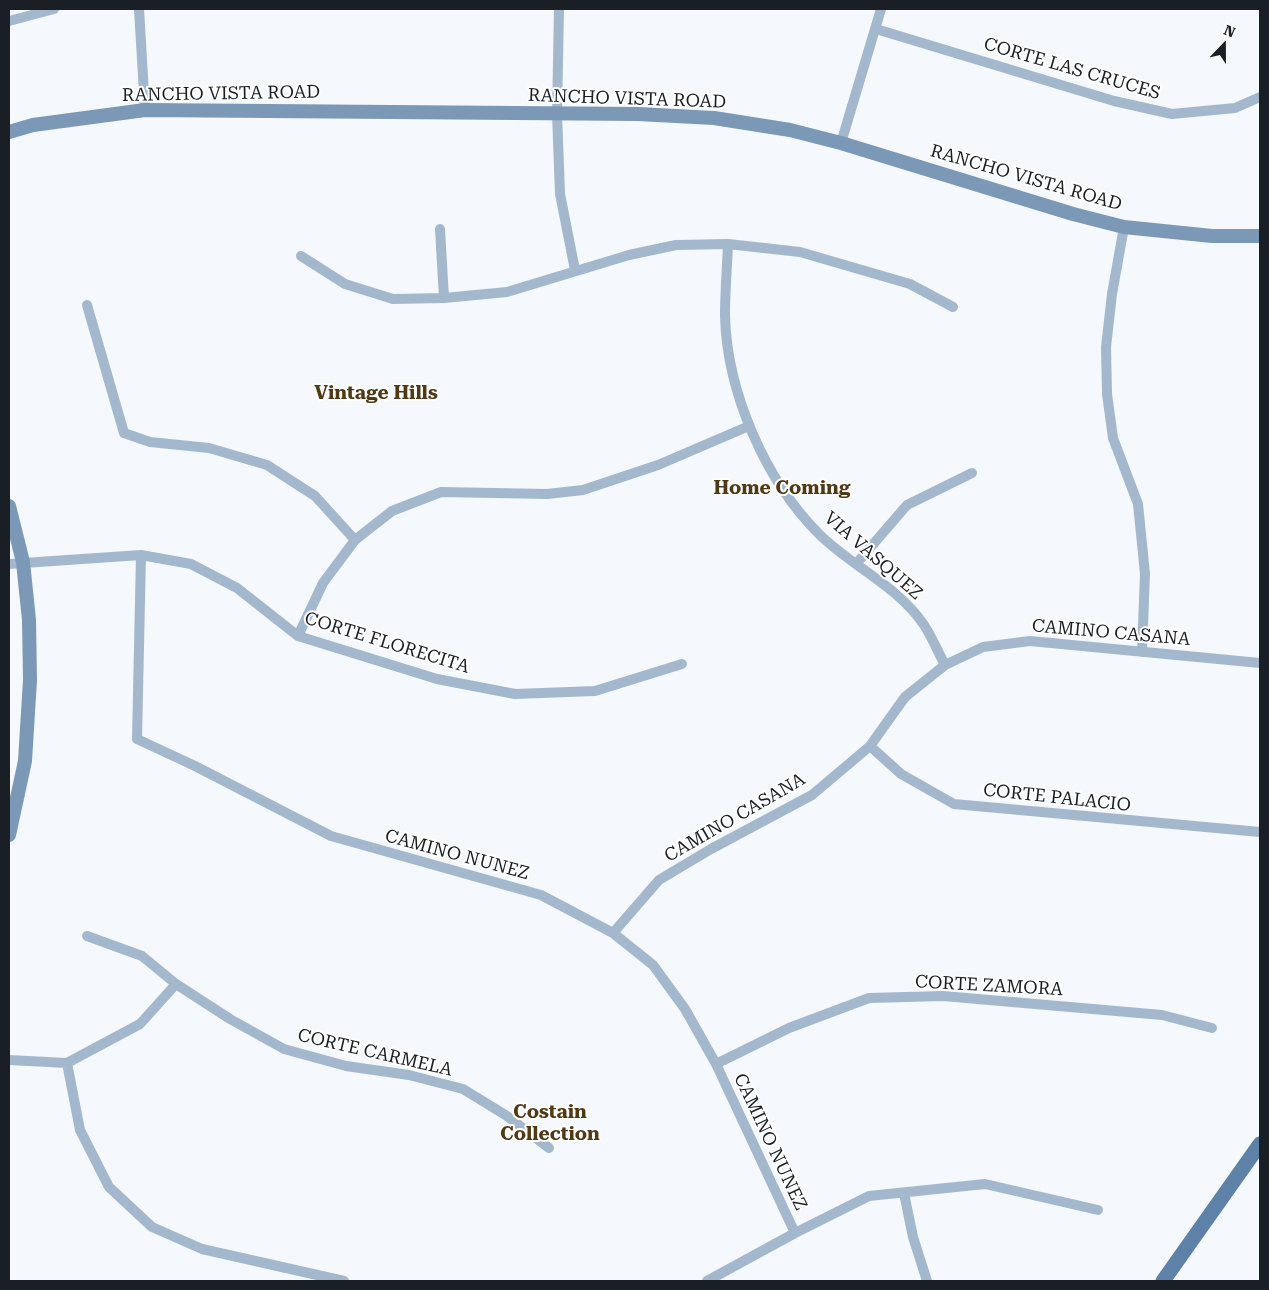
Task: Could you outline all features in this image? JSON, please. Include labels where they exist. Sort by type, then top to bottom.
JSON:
[{"type":"main road","name":"RANCHO VISTA ROAD","points":[[9,132],[33,125],[145,110],[638,114],[714,118],[790,130],[841,143],[1039,204],[1124,226],[1212,236],[1260,236]]},
{"type":"main road","points":[[9,506],[16,563],[29,620],[29,718],[25,761],[9,835]]},
{"type":"main road","points":[[1163,1281],[1260,1144]]},
{"type":"street","points":[[9,21],[54,9]]},
{"type":"street","points":[[139,9],[145,110]]},
{"type":"street","points":[[559,9],[557,114],[560,194],[575,270]]},
{"type":"street","points":[[841,143],[881,9]]},
{"type":"street","name":"CORTE LAS CRUCES","points":[[876,29],[1114,101],[1172,114],[1234,108],[1260,97]]},
{"type":"street","points":[[1124,226],[1112,294],[1106,348],[1107,394],[1113,438],[1138,504],[1145,574],[1142,652]]},
{"type":"street","points":[[440,229],[444,298]]},
{"type":"street","points":[[301,256],[345,284],[393,299],[444,298],[507,292],[575,270],[629,255],[676,245],[728,244],[800,252],[910,284],[952,307]]},
{"type":"street","name":"VIA VASQUEZ","points":[[728,244],[725,317],[734,378],[748,426],[785,491],[818,534],[892,591],[924,624],[945,666]]},
{"type":"street","points":[[87,305],[124,433],[150,442],[209,448],[267,465],[315,496],[355,540]]},
{"type":"street","points":[[298,636],[323,583],[355,540],[392,511],[441,492],[547,494],[583,490],[658,465],[748,426]]},
{"type":"street","points":[[856,564],[907,505],[972,473]]},
{"type":"street","name":"CORTE FLORECITA","points":[[16,563],[141,555],[191,564],[237,588],[298,636],[437,679],[515,694],[595,691],[682,664]]},
{"type":"street","name":"CAMINO NUNEZ","points":[[141,555],[137,739],[195,766],[331,836],[542,895],[614,933],[653,966],[685,1009],[716,1064],[795,1233]]},
{"type":"street","name":"CAMINO CASANA","points":[[614,933],[658,880],[711,849],[812,795],[870,746],[905,697],[945,666],[983,647],[1030,641],[1260,663]]},
{"type":"street","name":"CORTE PALACIO","points":[[870,746],[901,774],[954,804],[1260,832]]},
{"type":"street","name":"CORTE CARMELA","points":[[87,936],[142,956],[176,984],[230,1019],[284,1048],[346,1066],[409,1076],[463,1089],[506,1116],[549,1148]]},
{"type":"street","points":[[9,1060],[67,1063],[140,1024],[176,984]]},
{"type":"street","name":"CORTE ZAMORA","points":[[716,1064],[789,1028],[869,998],[943,996],[1162,1015],[1212,1028]]},
{"type":"street","points":[[67,1063],[80,1130],[109,1187],[152,1227],[202,1249],[344,1281]]},
{"type":"street","points":[[707,1281],[795,1233],[869,1196],[984,1184],[1098,1210]]},
{"type":"street","points":[[904,1193],[913,1237],[927,1281]]},
{"type":"district","name":"Vintage Hills","points":[[376,393]]},
{"type":"district","name":"Home Coming","points":[[782,488]]},
{"type":"district","name":"Costain Collection","points":[[550,1123]]}]
